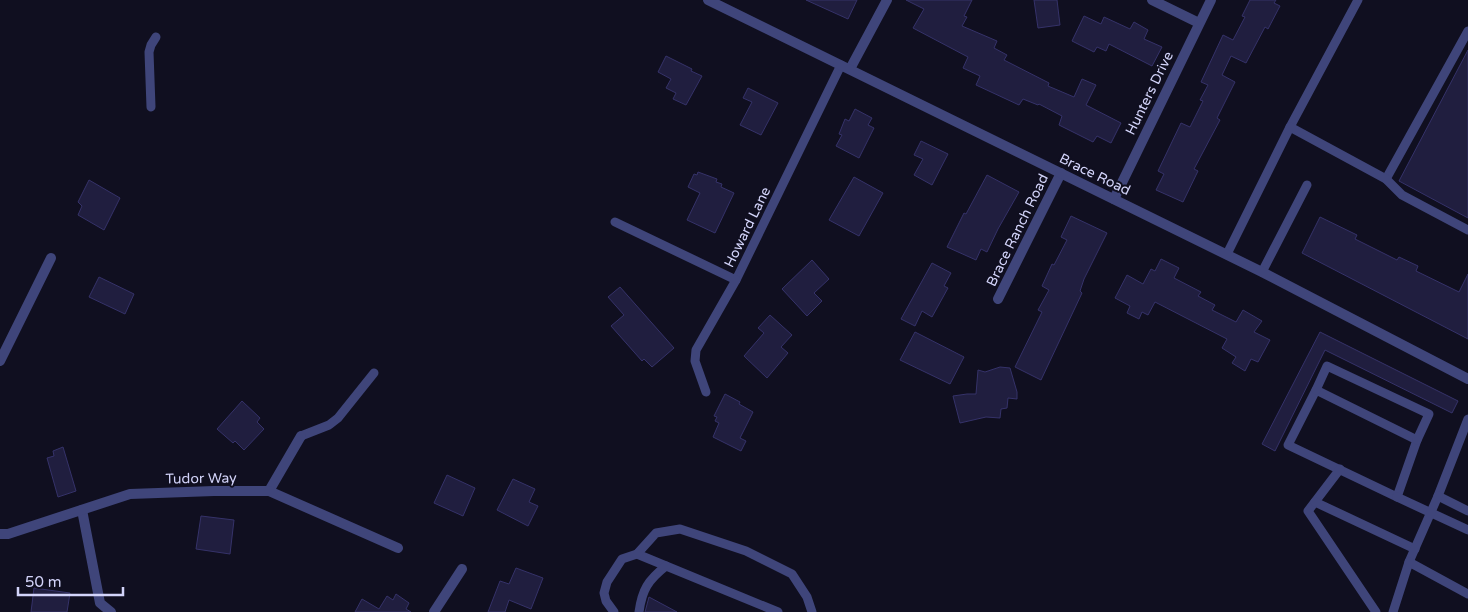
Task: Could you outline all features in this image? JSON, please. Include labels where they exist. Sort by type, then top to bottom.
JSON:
[{"type":"street","name":"Brace Road","points":[[708,0],[1227,254],[1468,380]]},
{"type":"street","points":[[845,67],[887,0]]},
{"type":"street","points":[[1152,0],[1199,23]]},
{"type":"street","name":"Hunters Drive","points":[[1114,199],[1211,0]]},
{"type":"street","name":"Brace Ranch Road","points":[[998,299],[1061,173]]},
{"type":"street","points":[[0,361],[51,258]]},
{"type":"street","points":[[269,491],[301,436]]},
{"type":"street","name":"Tudor Way","points":[[0,534],[8,534],[130,494],[269,491],[398,548]]},
{"type":"street","points":[[82,510],[98,608],[111,612]]},
{"type":"street","points":[[434,612],[462,569]]},
{"type":"lane","points":[[1227,254],[1290,127],[1358,0]]},
{"type":"lane","points":[[1386,178],[1468,31]]},
{"type":"lane","points":[[151,106],[149,52],[156,38]]},
{"type":"lane","name":"Howard Lane","points":[[615,222],[736,280],[845,67]]},
{"type":"lane","points":[[1290,127],[1386,178],[1402,195],[1468,230]]},
{"type":"lane","points":[[1262,272],[1307,185]]},
{"type":"lane","points":[[706,392],[694,361],[696,350],[736,280]]},
{"type":"lane","points":[[1397,497],[1417,440],[1429,414],[1327,366],[1288,445],[1397,497],[1468,530]]},
{"type":"lane","points":[[301,436],[329,425],[338,418],[374,373]]},
{"type":"lane","points":[[1316,390],[1417,440]]},
{"type":"lane","points":[[1393,612],[1409,562],[1438,496],[1468,418]]},
{"type":"lane","points":[[1340,470],[1308,511],[1376,612]]},
{"type":"lane","points":[[1438,496],[1468,511]]},
{"type":"lane","points":[[1315,502],[1415,549]]},
{"type":"lane","points":[[614,612],[606,601],[604,593],[606,582],[622,559],[637,554],[656,533],[680,529],[746,551],[792,574],[807,597],[812,612]]},
{"type":"lane","points":[[637,554],[778,612]]},
{"type":"lane","points":[[1409,562],[1468,594]]},
{"type":"lane","points":[[639,612],[642,593],[653,576],[666,566]]},
{"type":"building","points":[[806,0],[857,0],[848,19]]},
{"type":"building","points":[[906,0],[972,0],[964,16],[967,17],[962,26],[997,41],[994,48],[1007,55],[1004,60],[1049,83],[1048,86],[1074,97],[1082,79],[1096,85],[1086,105],[1121,123],[1111,143],[1097,136],[1093,142],[1059,125],[1062,116],[1039,104],[1023,99],[1019,105],[976,85],[980,76],[963,68],[968,57],[913,28],[924,9]]},
{"type":"building","points":[[1034,0],[1057,0],[1060,25],[1038,28]]},
{"type":"building","points":[[1250,0],[1276,0],[1274,3],[1280,6],[1268,29],[1265,27],[1246,63],[1231,56],[1222,75],[1235,82],[1217,118],[1220,120],[1194,169],[1198,171],[1183,202],[1156,190],[1164,174],[1158,171],[1181,123],[1190,127],[1203,101],[1200,100],[1208,85],[1201,82],[1223,35],[1233,40],[1245,17],[1242,16]]},
{"type":"building","points":[[1084,16],[1101,24],[1104,17],[1130,29],[1134,22],[1148,30],[1144,39],[1162,47],[1152,66],[1109,44],[1106,51],[1097,47],[1094,52],[1072,41]]},
{"type":"building","points":[[1468,50],[1468,218],[1399,181]]},
{"type":"building","points":[[666,56],[702,76],[686,105],[673,99],[676,93],[666,88],[671,79],[658,72]]},
{"type":"building","points":[[748,88],[778,103],[761,135],[740,125],[752,102],[743,98]]},
{"type":"building","points":[[855,109],[872,118],[868,125],[874,128],[859,158],[836,146],[842,135],[839,134],[845,119],[849,121]]},
{"type":"building","points":[[921,141],[948,154],[932,185],[914,175],[923,159],[914,155]]},
{"type":"building","points":[[698,172],[717,179],[716,182],[722,184],[721,187],[734,193],[715,233],[687,220],[700,193],[688,187],[694,174],[697,175]]},
{"type":"building","points":[[987,175],[1019,192],[987,252],[981,249],[976,260],[947,247],[964,213],[966,214]]},
{"type":"building","points":[[854,177],[883,193],[859,236],[829,220]]},
{"type":"building","points":[[89,180],[120,198],[104,230],[78,215],[82,206],[78,202]]},
{"type":"building","points":[[1071,216],[1107,233],[1084,279],[1080,291],[1082,293],[1041,380],[1015,367],[1042,312],[1038,310],[1049,290],[1042,286],[1052,264],[1054,265],[1067,240],[1061,237]]},
{"type":"building","points":[[1320,217],[1357,235],[1355,239],[1397,260],[1399,257],[1418,266],[1416,271],[1459,292],[1468,274],[1468,339],[1302,253]]},
{"type":"building","points":[[1161,259],[1179,268],[1174,278],[1201,292],[1198,296],[1215,305],[1212,310],[1236,322],[1243,310],[1262,321],[1254,332],[1270,340],[1258,362],[1251,359],[1245,371],[1232,363],[1236,357],[1222,348],[1227,339],[1155,302],[1148,315],[1142,312],[1139,319],[1127,313],[1130,306],[1115,298],[1127,275],[1143,284],[1151,269],[1155,271]]},
{"type":"building","points":[[812,260],[829,279],[814,293],[822,301],[807,316],[782,289]]},
{"type":"building","points":[[932,263],[951,273],[944,286],[948,288],[932,317],[922,311],[915,326],[901,319]]},
{"type":"building","points":[[99,277],[134,294],[125,314],[89,297]]},
{"type":"building","points":[[620,287],[674,348],[652,367],[644,359],[642,361],[611,326],[624,315],[608,297]]},
{"type":"building","points":[[770,315],[792,335],[781,347],[788,353],[767,378],[744,356],[764,333],[758,328]]},
{"type":"building","points":[[915,332],[964,357],[950,384],[900,360]]},
{"type":"building","points":[[1320,332],[1458,401],[1452,413],[1325,350],[1275,451],[1262,444]]},
{"type":"building","points":[[1000,367],[1010,368],[1017,392],[1017,399],[1008,398],[1007,408],[1001,409],[1000,418],[986,417],[960,423],[953,396],[976,394],[978,370],[985,372]]},
{"type":"building","points":[[725,394],[753,412],[740,438],[746,441],[741,451],[713,437],[719,423],[715,421],[717,417],[714,416]]},
{"type":"building","points":[[242,401],[260,418],[257,422],[264,429],[244,450],[235,441],[233,443],[217,429]]},
{"type":"building","points":[[63,447],[76,491],[58,497],[47,458],[54,456],[53,451]]},
{"type":"building","points":[[447,475],[475,488],[463,516],[434,503]]},
{"type":"building","points":[[513,479],[535,489],[529,502],[538,506],[528,526],[497,510]]},
{"type":"building","points":[[201,516],[234,520],[230,554],[196,549]]},
{"type":"building","points":[[516,568],[543,578],[531,609],[509,600],[505,612],[488,612],[500,581],[509,584]]},
{"type":"building","points":[[34,588],[70,593],[67,612],[31,612]]},
{"type":"building","points":[[396,594],[409,603],[406,609],[411,612],[355,612],[362,599],[379,609],[387,596],[393,600]]},
{"type":"building","points":[[649,597],[677,612],[645,612]]}]
